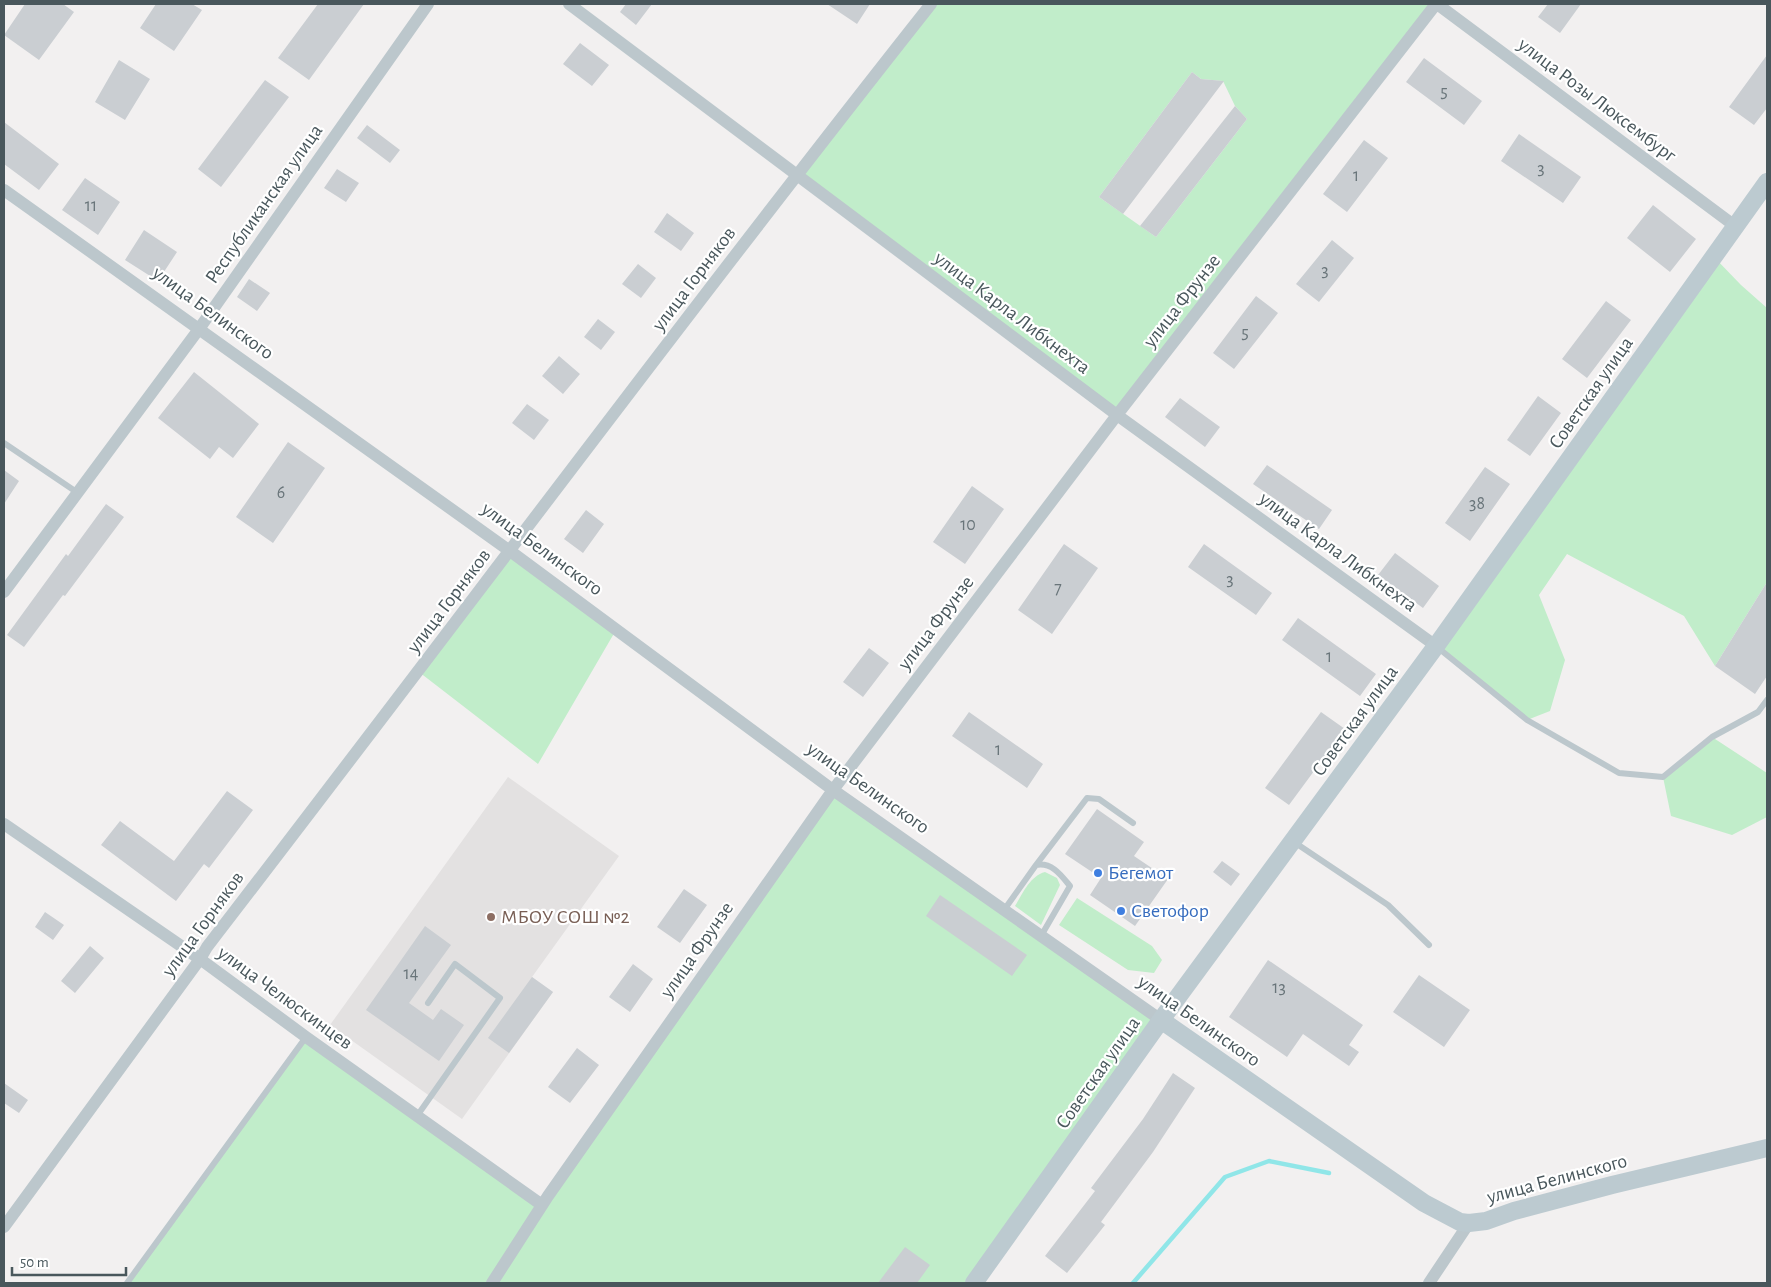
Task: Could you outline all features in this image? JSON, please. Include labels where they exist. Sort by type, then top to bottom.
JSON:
[{"type":"street","name":"Республиканская улица","points":[[4,592],[199,329],[428,4]]},
{"type":"street","name":"улица Карла Либкнехта","points":[[569,4],[1117,415],[1436,646]]},
{"type":"street","name":"улица Горняков","points":[[4,1227],[207,947],[796,175],[931,4]]},
{"type":"street","name":"улица Розы Люксембург","points":[[1437,4],[1735,226]]},
{"type":"street","name":"улица Фрунзе","points":[[492,1283],[542,1205],[833,790],[1117,415],[1437,4]]},
{"type":"street","name":"Советская улица","points":[[974,1283],[1161,1020],[1436,646],[1767,182]]},
{"type":"street","name":"улица Белинского","points":[[4,190],[510,551],[833,790],[1424,1203],[1460,1222],[1486,1221],[1514,1211],[1612,1185],[1767,1148]]},
{"type":"street","name":"улица Челюскинцев","points":[[4,824],[200,959],[542,1205]]},
{"type":"street","points":[[1429,1283],[1469,1223]]},
{"type":"lane","points":[[4,443],[78,493]]},
{"type":"lane","points":[[1436,646],[1527,720],[1619,774],[1663,777],[1712,737],[1758,712],[1767,700]]},
{"type":"lane","points":[[1004,910],[1087,798],[1099,799],[1133,823]]},
{"type":"lane","points":[[1293,841],[1388,905],[1429,944]]},
{"type":"lane","points":[[1036,865],[1044,864],[1055,869],[1070,886],[1041,936]]},
{"type":"lane","points":[[417,1116],[500,998],[454,964],[428,1003]]},
{"type":"lane","points":[[127,1283],[306,1037]]},
{"type":"shaded area","name":"МБОУ СОШ №2","points":[[508,777],[619,856],[532,977],[553,992],[462,1119],[330,1025]]},
{"type":"green space","points":[[931,4],[1436,4],[1117,415],[796,175]],"holes":[[[1192,72],[1201,79],[1223,81],[1235,106],[1247,119],[1156,237],[1099,197]]]},
{"type":"green space","points":[[1714,257],[1767,308],[1767,582],[1715,666],[1684,616],[1567,554],[1539,595],[1565,660],[1550,711],[1527,720],[1436,646]]},
{"type":"green space","points":[[510,551],[616,630],[538,764],[419,672]]},
{"type":"green space","points":[[1712,737],[1767,773],[1767,817],[1732,835],[1671,816],[1663,777]]},
{"type":"green space","points":[[833,790],[1161,1020],[974,1283],[127,1283],[306,1037],[542,1205]]},
{"type":"green space","points":[[1045,872],[1057,878],[1060,885],[1041,925],[1015,906],[1031,881]]},
{"type":"green space","points":[[1077,898],[1152,946],[1162,960],[1154,973],[1128,970],[1059,925]]},
{"type":"building","points":[[25,4],[63,4],[74,12],[39,60],[4,35]]},
{"type":"building","points":[[156,4],[192,4],[202,10],[174,51],[140,28]]},
{"type":"building","points":[[318,4],[364,4],[309,80],[278,58]]},
{"type":"building","points":[[626,4],[652,4],[636,25],[620,12]]},
{"type":"building","points":[[827,4],[870,4],[857,24]]},
{"type":"building","points":[[1548,4],[1581,4],[1560,33],[1538,17]]},
{"type":"building","points":[[580,43],[609,65],[592,86],[563,64]]},
{"type":"building","points":[[1767,55],[1767,108],[1754,125],[1729,107]]},
{"type":"building","points":[[1424,58],[1482,101],[1464,125],[1406,82]]},
{"type":"building","points":[[119,60],[150,79],[125,120],[95,102]]},
{"type":"building","points":[[1192,72],[1201,79],[1224,81],[1123,214],[1099,197]]},
{"type":"building","points":[[265,80],[289,97],[221,187],[198,169]]},
{"type":"building","points":[[1235,106],[1247,119],[1156,237],[1140,226]]},
{"type":"building","points":[[4,122],[59,164],[39,190],[4,164]]},
{"type":"building","points":[[367,125],[400,150],[390,163],[357,138]]},
{"type":"building","points":[[1519,134],[1581,177],[1563,203],[1501,161]]},
{"type":"building","points":[[1364,140],[1388,158],[1347,212],[1323,194]]},
{"type":"building","points":[[337,169],[359,183],[346,202],[324,188]]},
{"type":"building","points":[[85,178],[120,202],[98,235],[62,210]]},
{"type":"building","points":[[1653,205],[1696,239],[1670,272],[1627,238]]},
{"type":"building","points":[[667,213],[694,233],[681,251],[654,232]]},
{"type":"building","points":[[144,230],[177,252],[158,281],[125,260]]},
{"type":"building","points":[[1332,240],[1354,258],[1319,302],[1296,284]]},
{"type":"building","points":[[638,264],[656,278],[641,298],[622,284]]},
{"type":"building","points":[[249,279],[270,293],[257,311],[237,297]]},
{"type":"building","points":[[1256,296],[1278,313],[1234,369],[1213,353]]},
{"type":"building","points":[[1606,301],[1631,320],[1587,378],[1562,359]]},
{"type":"building","points":[[598,319],[615,332],[601,350],[584,337]]},
{"type":"building","points":[[559,356],[580,374],[563,394],[542,376]]},
{"type":"building","points":[[194,372],[259,424],[233,458],[219,447],[210,459],[158,418]]},
{"type":"building","points":[[1538,396],[1561,413],[1530,456],[1507,440]]},
{"type":"building","points":[[1180,398],[1220,427],[1205,447],[1165,417]]},
{"type":"building","points":[[527,404],[549,420],[534,440],[512,423]]},
{"type":"building","points":[[288,442],[325,468],[273,543],[236,517]]},
{"type":"building","points":[[1267,465],[1332,510],[1319,529],[1253,484]]},
{"type":"building","points":[[1485,467],[1510,484],[1470,541],[1445,523]]},
{"type":"building","points":[[4,470],[19,481],[4,504]]},
{"type":"building","points":[[972,486],[1004,509],[965,564],[933,542]]},
{"type":"building","points":[[106,504],[124,517],[24,647],[7,635],[66,554],[68,556]]},
{"type":"building","points":[[586,510],[604,524],[583,553],[564,539]]},
{"type":"building","points":[[1064,544],[1098,568],[1052,634],[1018,610]]},
{"type":"building","points":[[1204,544],[1272,593],[1256,615],[1188,567]]},
{"type":"building","points":[[1395,553],[1439,586],[1423,608],[1378,575]]},
{"type":"building","points":[[1767,582],[1767,676],[1755,694],[1715,666]]},
{"type":"building","points":[[1298,618],[1376,674],[1360,696],[1282,640]]},
{"type":"building","points":[[869,648],[889,663],[863,697],[843,682]]},
{"type":"building","points":[[969,712],[1043,764],[1027,788],[952,736]]},
{"type":"building","points":[[1321,712],[1345,729],[1289,805],[1265,788]]},
{"type":"building","points":[[227,791],[253,810],[209,868],[204,864],[176,901],[101,845],[120,821],[174,861]]},
{"type":"building","points":[[1097,809],[1144,842],[1134,856],[1168,879],[1135,926],[1090,895],[1101,878],[1065,854]]},
{"type":"building","points":[[1222,861],[1240,874],[1231,886],[1213,872]]},
{"type":"building","points":[[684,889],[707,905],[680,943],[657,927]]},
{"type":"building","points":[[940,895],[1027,955],[1012,976],[926,916]]},
{"type":"building","points":[[45,912],[64,925],[53,940],[35,927]]},
{"type":"building","points":[[425,926],[451,945],[409,1003],[433,1020],[441,1009],[464,1025],[439,1061],[366,1010]]},
{"type":"building","points":[[90,946],[104,958],[75,993],[61,981]]},
{"type":"building","points":[[1268,960],[1363,1025],[1349,1045],[1359,1052],[1349,1066],[1303,1034],[1287,1057],[1229,1017]]},
{"type":"building","points":[[633,964],[653,979],[630,1012],[609,997]]},
{"type":"building","points":[[1419,975],[1470,1010],[1444,1047],[1393,1012]]},
{"type":"building","points":[[532,977],[553,992],[509,1053],[488,1038]]},
{"type":"building","points":[[577,1048],[599,1065],[570,1103],[548,1087]]},
{"type":"building","points":[[1173,1073],[1195,1088],[1153,1152],[1101,1222],[1105,1225],[1067,1273],[1045,1256],[1095,1191],[1091,1188],[1143,1119]]},
{"type":"building","points":[[4,1083],[28,1100],[19,1113],[4,1103]]},
{"type":"building","points":[[905,1247],[930,1265],[917,1283],[878,1283]]},
{"type":"waterway","points":[[1133,1283],[1225,1177],[1269,1161],[1329,1173]]},
{"type":"place","name":"Бегемот","points":[[1098,873]]},
{"type":"place","name":"Светофор","points":[[1121,911]]},
{"type":"place","name":"МБОУ СОШ №2","points":[[491,917]]}]
